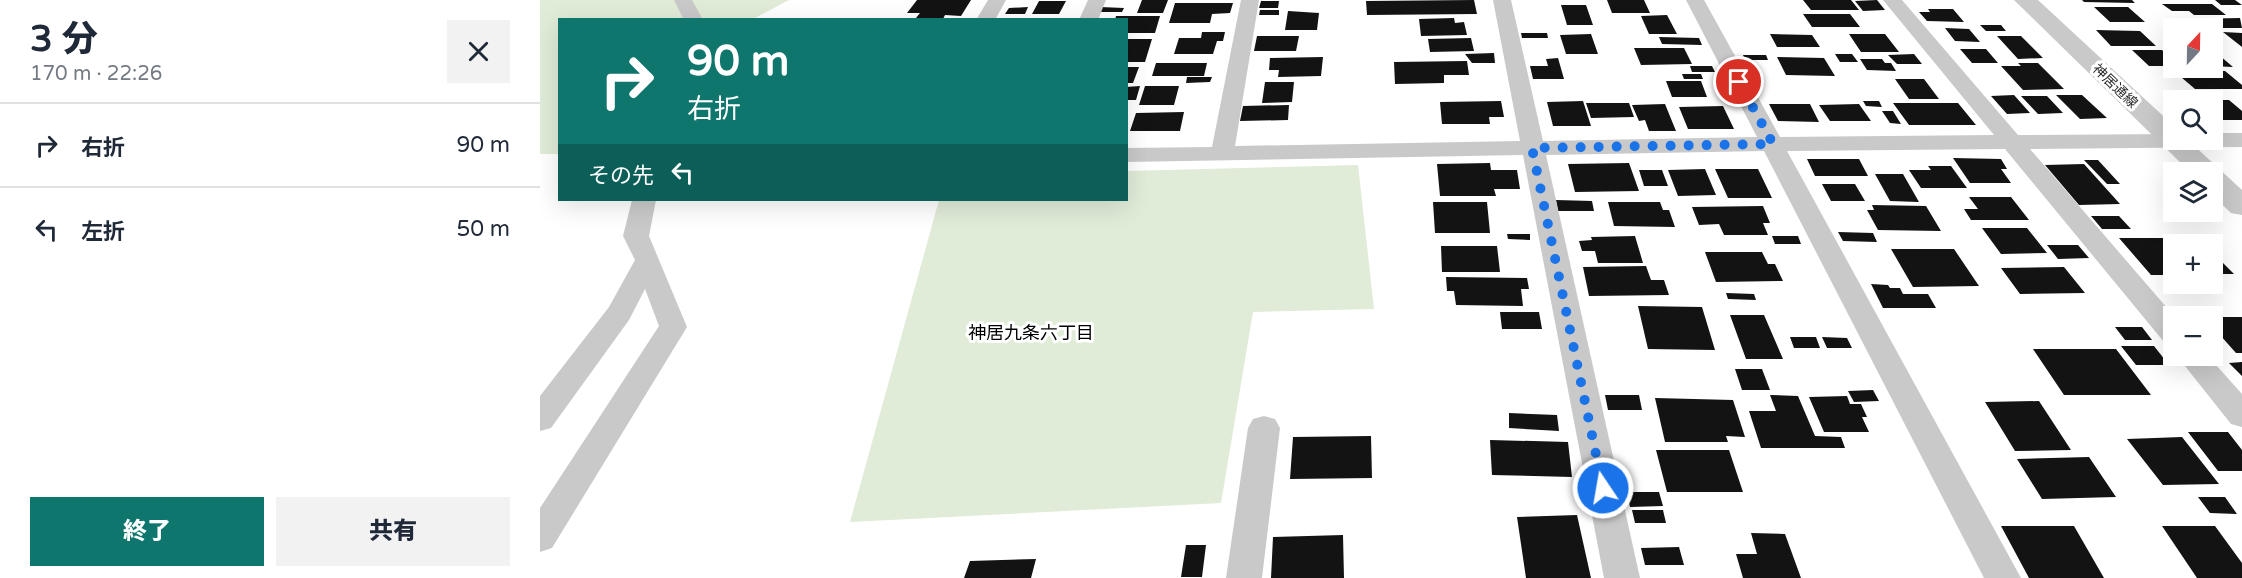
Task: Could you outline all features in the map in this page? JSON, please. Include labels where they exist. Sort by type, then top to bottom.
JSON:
[{"type":"street","points":[[683,0],[693,18]]},
{"type":"street","points":[[986,18],[997,0]]},
{"type":"street","points":[[1089,18],[1096,0]]},
{"type":"street","points":[[1222,153],[1250,0]]},
{"type":"street","points":[[1502,0],[1622,578]]},
{"type":"street","points":[[1695,0],[2003,578]]},
{"type":"street","points":[[1892,0],[2163,321]]},
{"type":"street","name":"神居通線","points":[[2025,0],[2163,132]]},
{"type":"street","points":[[2223,140],[2242,140]]},
{"type":"street","points":[[1128,155],[1773,144],[2163,141]]},
{"type":"street","name":"神居通線","points":[[2182,150],[2195,162]]},
{"type":"street","points":[[2223,188],[2242,206]]},
{"type":"street","points":[[540,537],[673,327],[648,260],[636,236],[644,201]]},
{"type":"street","points":[[540,419],[619,313],[648,260]]},
{"type":"street","points":[[2200,366],[2242,415]]},
{"type":"street","points":[[1244,578],[1264,428]]},
{"type":"green space","points":[[540,0],[789,0],[755,18],[558,18],[558,154],[540,154]]},
{"type":"green space","points":[[1358,165],[1374,309],[1253,312],[1221,503],[850,522],[939,201],[1128,201],[1128,171]]},
{"type":"building","points":[[917,0],[971,0],[961,16],[916,18],[920,13],[907,13]]},
{"type":"building","points":[[1142,0],[1168,0],[1163,13],[1137,13]]},
{"type":"building","points":[[1474,0],[1477,14],[1367,15],[1366,1]]},
{"type":"building","points":[[1607,0],[1644,0],[1650,13],[1612,13]]},
{"type":"building","points":[[1803,0],[1851,0],[1859,10],[1811,10]]},
{"type":"building","points":[[1877,0],[1885,10],[1863,11],[1855,1]]},
{"type":"building","points":[[2082,0],[2132,0],[2135,3],[2084,2]]},
{"type":"building","points":[[2215,0],[2235,0],[2242,5],[2221,5]]},
{"type":"building","points":[[1039,1],[1066,1],[1059,14],[1032,14]]},
{"type":"building","points":[[1261,1],[1279,1],[1278,8],[1259,8]]},
{"type":"building","points":[[1175,3],[1233,3],[1230,13],[1212,14],[1210,23],[1169,23]]},
{"type":"building","points":[[2162,4],[2212,4],[2226,15],[2194,15],[2189,11],[2172,11]]},
{"type":"building","points":[[1561,5],[1586,5],[1593,25],[1567,25]]},
{"type":"building","points":[[1028,7],[1025,14],[1005,14],[1009,8]]},
{"type":"building","points":[[1100,7],[1124,8],[1122,12],[1098,12]]},
{"type":"building","points":[[2094,7],[2128,7],[2145,22],[2110,22]]},
{"type":"building","points":[[1928,9],[1953,9],[1964,22],[1927,21],[1919,12],[1930,12]]},
{"type":"building","points":[[1260,10],[1279,10],[1279,15],[1259,15]]},
{"type":"building","points":[[1288,11],[1319,13],[1317,30],[1285,30]]},
{"type":"building","points":[[1803,14],[1850,14],[1860,27],[1812,27]]},
{"type":"building","points":[[1667,15],[1677,34],[1649,34],[1641,16]]},
{"type":"building","points":[[1116,16],[1160,16],[1155,33],[1128,33],[1128,18],[1116,18]]},
{"type":"building","points":[[1454,18],[1455,23],[1464,22],[1467,35],[1421,36],[1419,19]]},
{"type":"building","points":[[2223,18],[2240,18],[2242,28],[2223,28]]},
{"type":"building","points":[[1980,25],[2001,25],[2006,31],[1986,31]]},
{"type":"building","points":[[1945,28],[1969,29],[1980,42],[1955,41]]},
{"type":"building","points":[[2096,30],[2140,31],[2156,46],[2111,46]]},
{"type":"building","points":[[1202,32],[1225,32],[1223,41],[1217,41],[1213,54],[1174,54],[1179,38],[1201,38]]},
{"type":"building","points":[[2223,32],[2242,33],[2242,47]]},
{"type":"building","points":[[1521,33],[1547,33],[1548,38],[1522,38]]},
{"type":"building","points":[[1591,34],[1598,54],[1566,54],[1560,35]]},
{"type":"building","points":[[1770,34],[1812,35],[1820,47],[1777,47]]},
{"type":"building","points":[[1849,34],[1885,34],[1899,52],[1861,52]]},
{"type":"building","points":[[1257,36],[1299,36],[1296,51],[1254,51]]},
{"type":"building","points":[[1997,36],[2021,36],[2043,58],[2018,59]]},
{"type":"building","points":[[1659,37],[1699,38],[1702,45],[1662,44]]},
{"type":"building","points":[[1471,38],[1474,51],[1430,52],[1428,39]]},
{"type":"building","points":[[1128,39],[1152,39],[1145,62],[1128,62]]},
{"type":"building","points":[[1634,48],[1684,48],[1692,64],[1641,65]]},
{"type":"building","points":[[1960,49],[1986,49],[1998,63],[1972,63]]},
{"type":"building","points":[[2132,50],[2163,51],[2163,66],[2149,66]]},
{"type":"building","points":[[1494,53],[1495,63],[1472,63],[1465,54]]},
{"type":"building","points":[[1835,54],[1852,54],[1858,62],[1840,62]]},
{"type":"building","points":[[1914,54],[1922,64],[1897,64],[1888,55]]},
{"type":"building","points":[[1743,55],[1766,55],[1768,60],[1745,60]]},
{"type":"building","points":[[1323,57],[1321,76],[1278,77],[1279,70],[1269,70],[1270,58]]},
{"type":"building","points":[[1777,57],[1824,58],[1835,76],[1786,75]]},
{"type":"building","points":[[1558,58],[1564,79],[1533,79],[1530,66],[1548,66],[1546,59]]},
{"type":"building","points":[[2223,58],[2233,67],[2223,67]]},
{"type":"building","points":[[1860,59],[1882,59],[1885,63],[1891,63],[1896,71],[1867,70]]},
{"type":"building","points":[[1467,61],[1469,75],[1444,75],[1444,83],[1395,84],[1394,62]]},
{"type":"building","points":[[1156,63],[1207,63],[1204,76],[1152,76]]},
{"type":"building","points":[[2018,63],[2038,63],[2064,89],[2023,90],[2001,66],[2021,66]]},
{"type":"building","points":[[1690,66],[1712,66],[1715,72],[1692,72]]},
{"type":"building","points":[[1128,67],[1139,67],[1133,83],[1128,83]]},
{"type":"building","points":[[2223,71],[2225,71],[2242,85],[2242,89],[2195,89],[2182,78],[2223,78]]},
{"type":"building","points":[[1682,74],[1701,74],[1703,79],[1684,79]]},
{"type":"building","points":[[1187,77],[1212,77],[1210,82],[1186,83]]},
{"type":"building","points":[[1895,79],[1924,79],[1939,99],[1909,99]]},
{"type":"building","points":[[1666,81],[1701,81],[1707,97],[1672,97]]},
{"type":"building","points":[[1265,82],[1294,82],[1292,102],[1262,103]]},
{"type":"building","points":[[1140,86],[1136,100],[1128,100],[1128,87]]},
{"type":"building","points":[[1145,86],[1179,86],[1174,105],[1139,105]]},
{"type":"building","points":[[2014,95],[2030,113],[2007,114],[1991,96]]},
{"type":"building","points":[[2056,95],[2082,95],[2107,118],[2080,119]]},
{"type":"building","points":[[2021,96],[2047,96],[2063,113],[2038,114]]},
{"type":"building","points":[[2223,100],[2229,100],[2242,111],[2242,120],[2223,120]]},
{"type":"building","points":[[1501,101],[1504,117],[1489,117],[1490,124],[1442,124],[1440,102]]},
{"type":"building","points":[[1583,101],[1591,126],[1553,126],[1547,102]]},
{"type":"building","points":[[1863,101],[1879,101],[1882,107],[1866,106]]},
{"type":"building","points":[[1586,103],[1629,103],[1634,117],[1591,118]]},
{"type":"building","points":[[1893,103],[1958,103],[1976,125],[1909,125]]},
{"type":"building","points":[[1665,104],[1676,131],[1649,131],[1645,120],[1639,121],[1632,105]]},
{"type":"building","points":[[1769,104],[1810,104],[1819,122],[1778,121]]},
{"type":"building","points":[[1859,104],[1871,121],[1830,121],[1819,105]]},
{"type":"building","points":[[1289,105],[1288,120],[1240,121],[1243,106]]},
{"type":"building","points":[[1723,106],[1734,129],[1688,129],[1679,107]]},
{"type":"building","points":[[1882,111],[1893,111],[1901,124],[1890,123]]},
{"type":"building","points":[[1184,112],[1180,131],[1130,131],[1136,113]]},
{"type":"building","points":[[1953,158],[2001,159],[2007,169],[2001,169],[2011,183],[1970,183]]},
{"type":"building","points":[[1807,159],[1859,159],[1868,176],[1815,176]]},
{"type":"building","points":[[2084,160],[2098,160],[2120,184],[2107,184]]},
{"type":"building","points":[[1490,163],[1491,170],[1517,170],[1520,189],[1494,189],[1496,196],[1440,196],[1437,164]]},
{"type":"building","points":[[1629,163],[1639,191],[1575,192],[1568,164]]},
{"type":"building","points":[[2084,164],[2120,204],[2079,205],[2045,165]]},
{"type":"building","points":[[1928,166],[1951,166],[1967,188],[1921,188],[1909,170],[1931,170]]},
{"type":"building","points":[[1705,169],[1716,195],[1678,196],[1668,170]]},
{"type":"building","points":[[1715,169],[1758,169],[1772,198],[1728,198]]},
{"type":"building","points":[[1639,170],[1662,170],[1668,186],[1644,186]]},
{"type":"building","points":[[1875,174],[1903,174],[1919,202],[1890,201]]},
{"type":"building","points":[[1822,184],[1855,184],[1865,201],[1831,201]]},
{"type":"building","points":[[1969,197],[2011,197],[2029,220],[1971,220],[1964,209],[1978,209]]},
{"type":"building","points":[[1556,200],[1592,201],[1594,211],[1558,211]]},
{"type":"building","points":[[1433,202],[1487,202],[1490,233],[1435,233]]},
{"type":"building","points":[[1608,202],[1660,202],[1663,210],[1669,210],[1675,227],[1614,226]]},
{"type":"building","points":[[1872,205],[1926,206],[1941,231],[1878,230],[1867,210],[1874,210]]},
{"type":"building","points":[[1763,206],[1770,223],[1763,223],[1768,235],[1724,235],[1719,224],[1699,225],[1692,207]]},
{"type":"building","points":[[2091,216],[2119,216],[2131,229],[2102,229]]},
{"type":"building","points":[[1982,228],[2027,228],[2047,253],[2001,254]]},
{"type":"building","points":[[1838,232],[1873,233],[1877,242],[1843,241]]},
{"type":"building","points":[[1507,234],[1530,234],[1530,240],[1508,239]]},
{"type":"building","points":[[1635,236],[1643,263],[1598,263],[1595,251],[1582,251],[1579,241],[1592,240],[1591,237]]},
{"type":"building","points":[[1772,236],[1798,236],[1801,244],[1775,244]]},
{"type":"building","points":[[2119,238],[2163,238],[2163,275],[2151,275]]},
{"type":"building","points":[[2047,245],[2078,245],[2089,258],[2058,259]]},
{"type":"building","points":[[1441,246],[1497,246],[1500,272],[1442,272]]},
{"type":"building","points":[[1891,249],[1954,249],[1979,286],[1913,287]]},
{"type":"building","points":[[1705,252],[1762,252],[1768,264],[1775,264],[1783,281],[1716,282]]},
{"type":"building","points":[[2223,263],[2234,274],[2223,274]]},
{"type":"building","points":[[1646,266],[1651,280],[1664,280],[1669,295],[1589,296],[1583,267]]},
{"type":"building","points":[[2064,267],[2085,293],[2020,294],[2001,268]]},
{"type":"building","points":[[1446,277],[1527,278],[1529,289],[1521,289],[1523,306],[1456,305],[1454,291],[1447,291]]},
{"type":"building","points":[[1871,284],[1900,288],[1903,294],[1928,294],[1936,308],[1883,308]]},
{"type":"building","points":[[1726,293],[1754,294],[1756,300],[1728,299]]},
{"type":"building","points":[[1638,306],[1702,307],[1715,350],[1648,349]]},
{"type":"building","points":[[1500,312],[1539,312],[1542,329],[1502,329]]},
{"type":"building","points":[[1730,315],[1764,315],[1783,359],[1746,359]]},
{"type":"building","points":[[2223,317],[2242,317],[2242,353],[2236,353],[2223,338]]},
{"type":"building","points":[[2115,327],[2142,327],[2152,340],[2125,340]]},
{"type":"building","points":[[1790,337],[1816,337],[1820,348],[1794,348]]},
{"type":"building","points":[[1822,337],[1847,338],[1852,348],[1827,348]]},
{"type":"building","points":[[2121,346],[2154,346],[2163,357],[2163,365],[2136,365]]},
{"type":"building","points":[[2033,349],[2116,349],[2151,395],[2064,395]]},
{"type":"building","points":[[2242,362],[2242,376],[2229,363]]},
{"type":"building","points":[[1735,369],[1762,369],[1770,390],[1742,390]]},
{"type":"building","points":[[1873,390],[1879,401],[1854,402],[1848,391]]},
{"type":"building","points":[[1605,395],[1639,395],[1642,410],[1608,410]]},
{"type":"building","points":[[1770,395],[1798,396],[1815,436],[1841,437],[1845,448],[1761,448],[1749,411],[1776,411]]},
{"type":"building","points":[[1847,396],[1850,404],[1861,404],[1867,417],[1862,417],[1869,432],[1824,432],[1809,397]]},
{"type":"building","points":[[1655,398],[1733,400],[1745,437],[1726,436],[1728,442],[1665,442]]},
{"type":"building","points":[[2039,401],[2071,450],[2015,451],[1985,402]]},
{"type":"building","points":[[1509,413],[1557,415],[1559,431],[1509,428]]},
{"type":"building","points":[[2188,432],[2228,432],[2242,450],[2242,471],[2218,471]]},
{"type":"building","points":[[1371,436],[1372,478],[1290,479],[1293,437]]},
{"type":"building","points":[[2182,437],[2219,484],[2163,485],[2127,439]]},
{"type":"building","points":[[1490,440],[1568,442],[1572,477],[1492,475]]},
{"type":"building","points":[[1656,450],[1729,450],[1743,492],[1667,492]]},
{"type":"building","points":[[2089,457],[2116,497],[2042,499],[2017,459]]},
{"type":"building","points":[[1627,492],[1659,492],[1663,506],[1630,507]]},
{"type":"building","points":[[2198,497],[2225,497],[2237,514],[2210,513]]},
{"type":"building","points":[[1632,510],[1663,510],[1666,523],[1635,523]]},
{"type":"building","points":[[1577,515],[1591,578],[1526,578],[1517,517]]},
{"type":"building","points":[[2001,526],[2074,526],[2104,578],[2029,578]]},
{"type":"building","points":[[2162,526],[2215,526],[2242,563],[2242,578],[2197,578]]},
{"type":"building","points":[[1751,533],[1785,534],[1801,578],[1743,578],[1736,554],[1757,554]]},
{"type":"building","points":[[1343,535],[1344,578],[1271,578],[1273,537]]},
{"type":"building","points":[[1186,545],[1206,545],[1202,577],[1181,577]]},
{"type":"building","points":[[1679,547],[1684,565],[1645,565],[1641,548]]},
{"type":"building","points":[[1036,559],[1031,578],[964,578],[970,561]]},
{"type":"district","name":"神居九条六丁目","points":[[1031,333]]},
{"type":"route","points":[[1603,488],[1532,148],[1773,144],[1739,82]]}]
